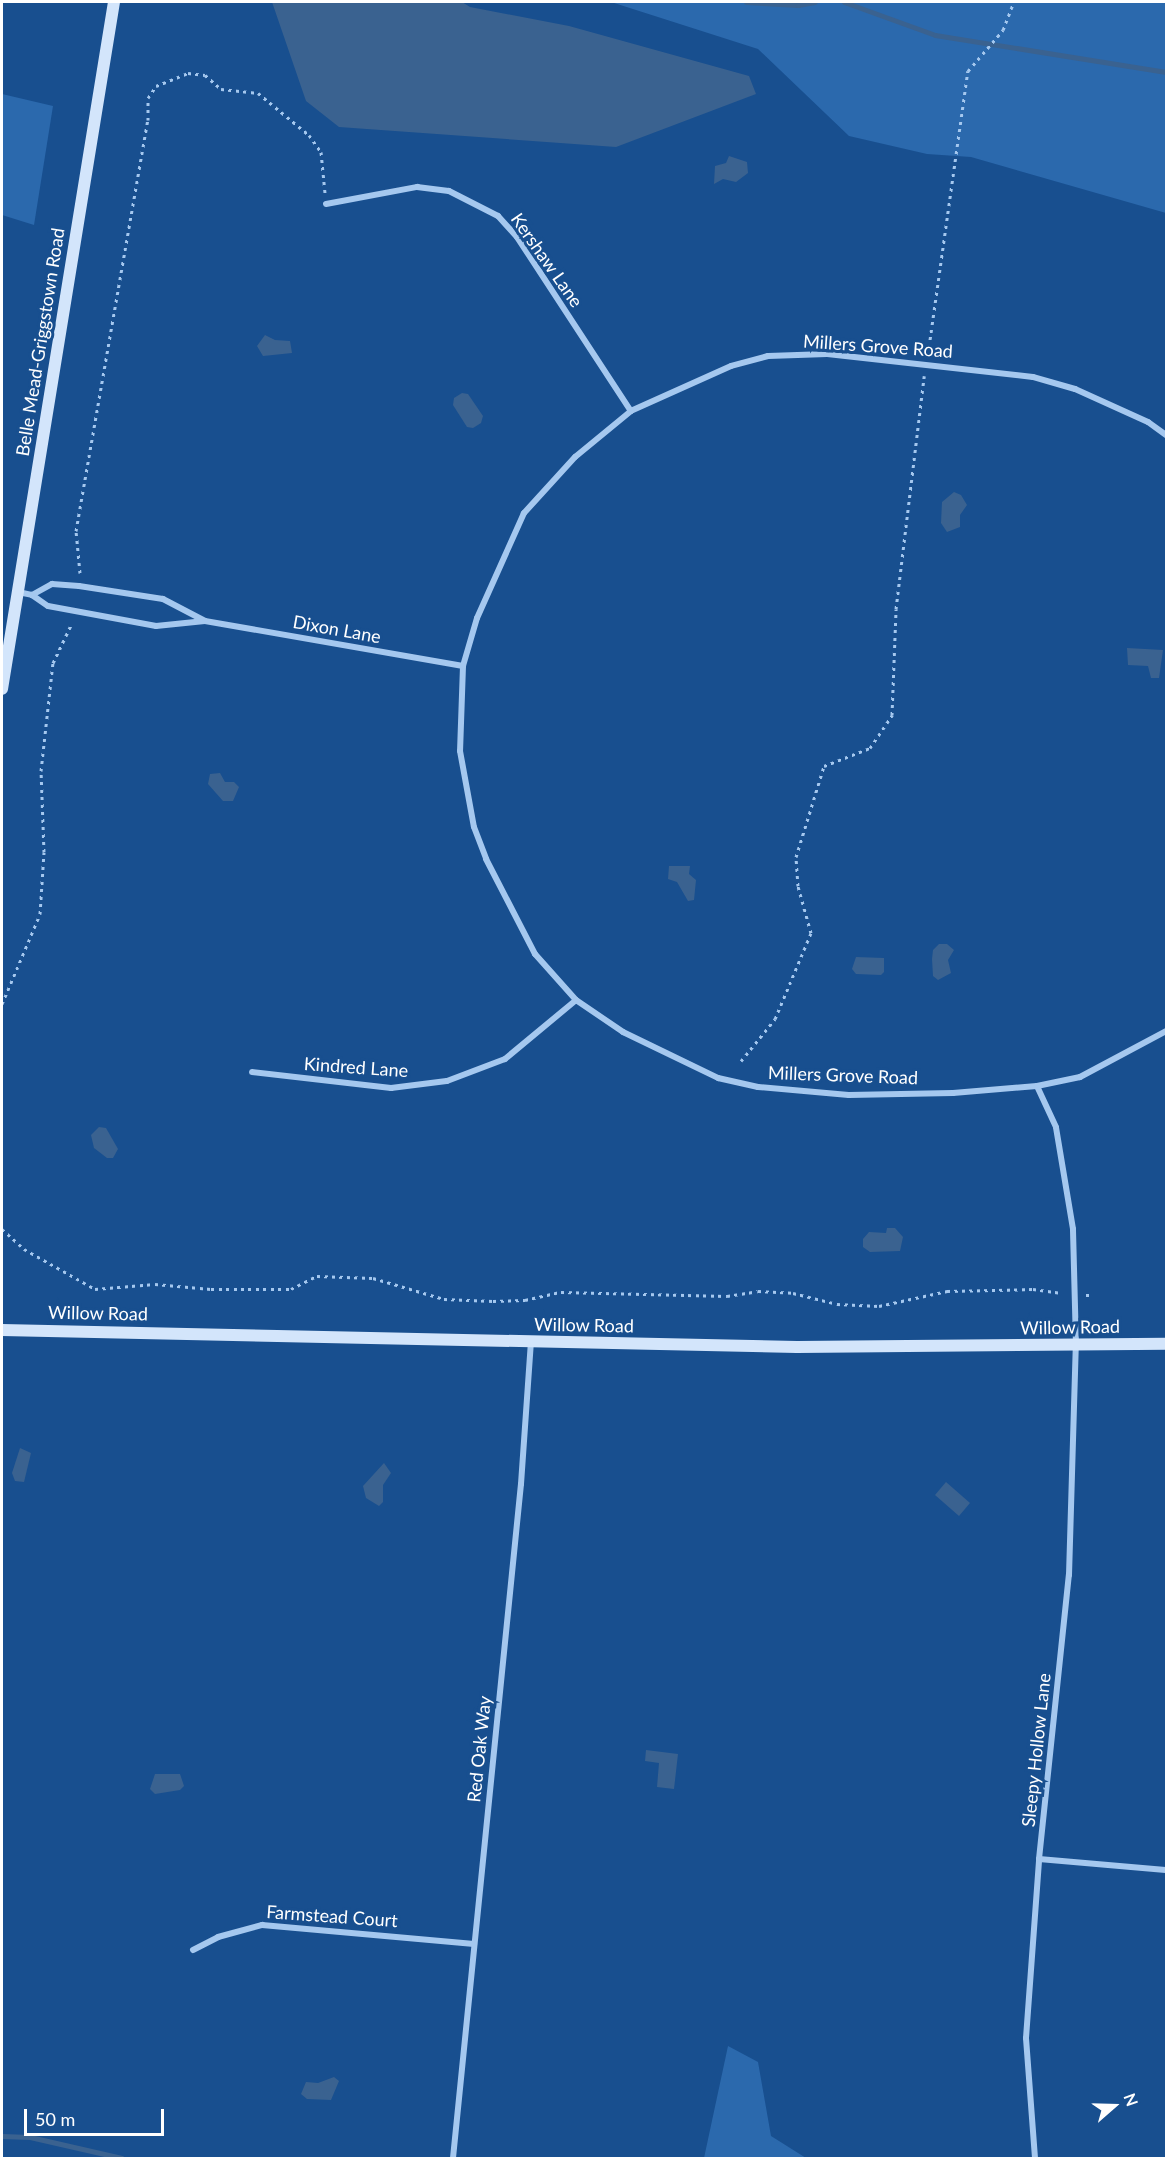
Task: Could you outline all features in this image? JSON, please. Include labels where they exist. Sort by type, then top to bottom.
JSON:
[{"type":"street","name":"Belle Mead-Griggstown Road","points":[[2,689],[114,2]]},
{"type":"street","name":"Kershaw Lane","points":[[326,204],[417,187],[449,191],[498,216],[517,237],[631,411]]},
{"type":"street","name":"Millers Grove Road","points":[[1167,435],[1148,422],[1075,389],[1034,377],[827,354],[768,356],[731,366],[631,411],[574,457],[524,513],[477,618],[463,666],[460,752],[474,827],[486,859],[535,954],[576,1000],[623,1032],[718,1078],[758,1087],[849,1095],[953,1093],[1037,1086],[1080,1077],[1167,1031]]},
{"type":"street","name":"Dixon Lane","points":[[32,595],[52,584],[163,599],[205,621]]},
{"type":"street","name":"Dixon Lane","points":[[18,592],[32,595],[48,606],[156,626],[205,621],[463,666]]},
{"type":"street","name":"Kindred Lane","points":[[252,1072],[391,1088],[447,1081],[505,1059],[576,1000]]},
{"type":"street","points":[[1037,1086],[1056,1127],[1073,1229],[1076,1345]]},
{"type":"street","name":"Willow Road","points":[[2,1330],[797,1347],[1167,1344]]},
{"type":"street","name":"Red Oak Way","points":[[453,2158],[521,1485],[531,1342]]},
{"type":"street","name":"Sleepy Hollow Lane","points":[[1035,2158],[1026,2038],[1040,1859],[1069,1575],[1076,1345]]},
{"type":"street","points":[[1040,1859],[1167,1870]]},
{"type":"street","name":"Farmstead Court","points":[[193,1950],[218,1937],[262,1925],[474,1944]]},
{"type":"path","points":[[929,348],[968,71],[1003,30],[1014,2]]},
{"type":"path","points":[[80,577],[76,531],[148,120],[148,98],[156,86],[188,73],[205,75],[221,89],[258,93],[309,135],[321,152],[326,204]]},
{"type":"path","points":[[741,1061],[775,1019],[811,933],[798,886],[796,857],[824,766],[870,748],[892,715],[897,597],[924,375]]},
{"type":"path","points":[[2,1004],[40,914],[44,852],[41,771],[52,663],[73,621]]},
{"type":"path","points":[[2,1229],[24,1250],[95,1289],[155,1284],[211,1289],[291,1289],[317,1276],[373,1278],[444,1299],[493,1301],[525,1300],[561,1292],[716,1296],[758,1291],[793,1293],[837,1304],[879,1306],[947,1291],[1033,1289],[1075,1295],[1094,1295]]},
{"type":"shaded area","points":[[272,2],[462,2],[470,7],[569,26],[749,76],[756,94],[616,147],[339,127],[306,101]]},
{"type":"shaded area","points":[[611,2],[1166,2],[1166,213],[971,157],[927,154],[849,136],[758,49]]},
{"type":"shaded area","points":[[2,94],[53,106],[34,225],[2,215]]},
{"type":"shaded area","points":[[729,156],[747,162],[748,173],[736,182],[723,179],[714,184],[715,166],[726,163]]},
{"type":"shaded area","points":[[265,335],[275,340],[290,341],[292,353],[263,356],[257,346]]},
{"type":"shaded area","points":[[462,393],[468,394],[483,416],[481,423],[473,428],[467,427],[453,405],[454,398]]},
{"type":"shaded area","points":[[954,492],[961,495],[967,505],[960,515],[960,527],[947,532],[941,523],[942,502]]},
{"type":"shaded area","points":[[1127,648],[1163,650],[1159,678],[1151,678],[1148,666],[1128,665]]},
{"type":"shaded area","points":[[220,773],[225,782],[234,782],[239,787],[233,801],[223,801],[208,784],[210,774]]},
{"type":"shaded area","points":[[669,866],[690,866],[689,874],[696,880],[694,900],[688,901],[677,882],[668,879]]},
{"type":"shaded area","points":[[939,944],[947,944],[954,950],[948,960],[951,973],[938,980],[933,976],[932,959],[933,950]]},
{"type":"shaded area","points":[[856,957],[884,958],[884,972],[881,975],[856,974],[852,969]]},
{"type":"shaded area","points":[[99,1127],[106,1128],[118,1149],[113,1158],[107,1158],[94,1148],[91,1135]]},
{"type":"shaded area","points":[[887,1228],[895,1228],[903,1237],[900,1251],[870,1252],[863,1247],[863,1239],[869,1232],[886,1233]]},
{"type":"shaded area","points":[[20,1448],[31,1453],[24,1482],[15,1481],[12,1473]]},
{"type":"shaded area","points":[[384,1463],[391,1473],[383,1485],[383,1502],[379,1506],[366,1498],[363,1486]]},
{"type":"shaded area","points":[[946,1482],[970,1503],[959,1516],[935,1495]]},
{"type":"shaded area","points":[[646,1750],[678,1754],[674,1789],[657,1787],[659,1763],[645,1761]]},
{"type":"shaded area","points":[[155,1774],[180,1774],[184,1786],[180,1790],[155,1794],[150,1789]]},
{"type":"shaded area","points":[[728,2046],[758,2062],[771,2136],[806,2158],[704,2158]]},
{"type":"shaded area","points":[[334,2077],[339,2081],[331,2100],[307,2099],[301,2094],[306,2082],[318,2083]]},
{"type":"waterway","points":[[746,2],[798,5],[815,2]]},
{"type":"waterway","points":[[844,2],[935,35],[1166,72]]},
{"type":"waterway","points":[[2,2136],[30,2137],[122,2158]]}]
